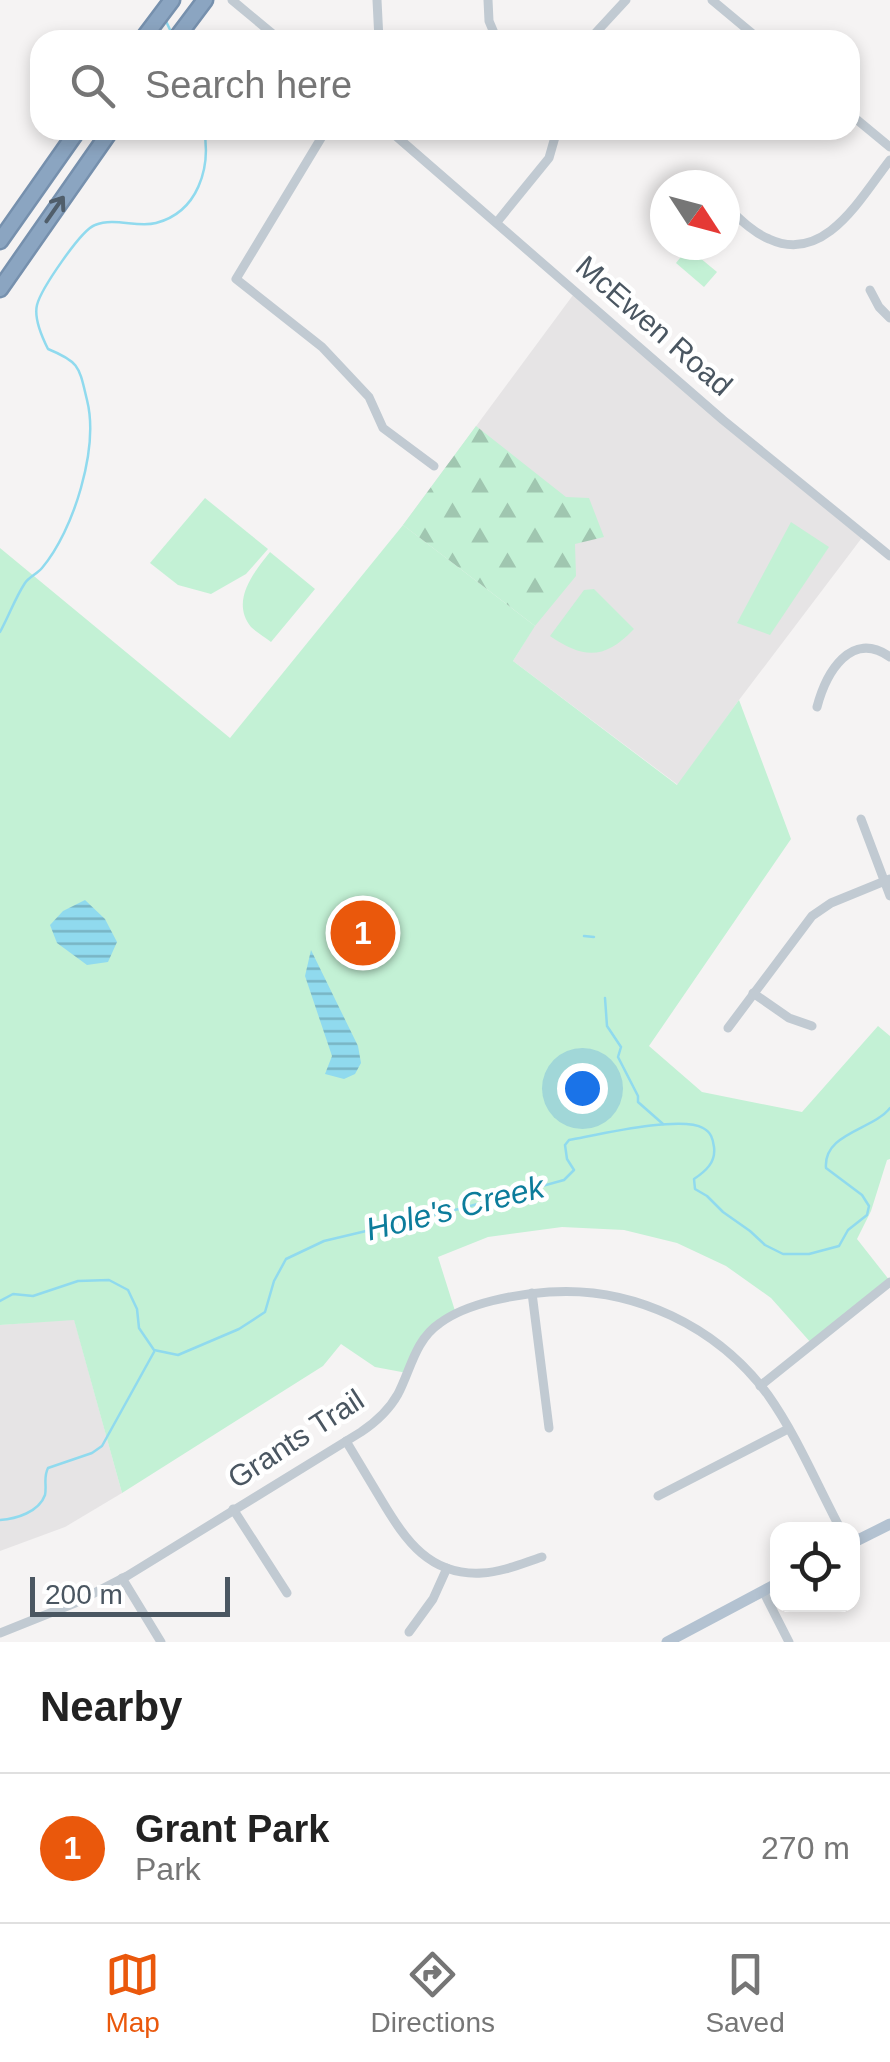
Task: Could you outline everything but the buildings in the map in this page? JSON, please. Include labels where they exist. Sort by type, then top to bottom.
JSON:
[{"type":"highway","points":[[150,30],[172,0]]},
{"type":"highway","points":[[183,30],[205,0]]},
{"type":"highway","points":[[0,241],[71,140]]},
{"type":"highway","points":[[0,289],[104,140]]},
{"type":"main road","points":[[860,1539],[890,1524]]},
{"type":"main road","points":[[670,1641],[770,1587]]},
{"type":"street","points":[[377,0],[379,30]]},
{"type":"street","points":[[488,0],[493,30]]},
{"type":"street","points":[[598,30],[626,0]]},
{"type":"street","points":[[712,0],[748,30]]},
{"type":"street","points":[[235,3],[268,30]]},
{"type":"street","points":[[860,122],[890,147]]},
{"type":"street","points":[[320,140],[236,279],[322,347],[369,398],[383,428],[434,466]]},
{"type":"street","name":"McEwen Road","points":[[401,140],[714,412],[890,556]]},
{"type":"street","points":[[497,222],[549,158],[554,140]]},
{"type":"street","points":[[740,217],[766,238],[791,244],[809,243],[840,224],[890,160]]},
{"type":"street","points":[[870,290],[890,318]]},
{"type":"street","points":[[817,707],[824,684],[851,651],[870,647],[890,657]]},
{"type":"street","points":[[861,819],[890,896]]},
{"type":"street","points":[[728,1028],[812,916],[831,903],[887,880]]},
{"type":"street","points":[[753,994],[789,1018],[812,1026]]},
{"type":"street","points":[[760,1386],[890,1282]]},
{"type":"street","points":[[532,1293],[549,1428]]},
{"type":"street","name":"Grants Trail","points":[[0,1633],[59,1610],[122,1578],[346,1442],[387,1410],[417,1349],[438,1324],[494,1301],[532,1293],[598,1294],[654,1308],[715,1342],[760,1386],[788,1429],[837,1522]]},
{"type":"street","points":[[658,1496],[788,1429]]},
{"type":"street","points":[[346,1442],[406,1538],[422,1554],[447,1568],[467,1572],[491,1572],[542,1558]]},
{"type":"street","points":[[234,1510],[287,1593]]},
{"type":"street","points":[[409,1632],[433,1599],[447,1568]]},
{"type":"street","points":[[122,1578],[161,1642]]},
{"type":"street","points":[[763,1591],[789,1642]]},
{"type":"shaded area","points":[[576,291],[864,535],[678,785],[513,661],[535,625],[403,525]]},
{"type":"shaded area","points":[[74,1319],[122,1493],[65,1527],[0,1551],[0,1325]]},
{"type":"green space","points":[[702,260],[717,272],[704,287],[676,263]]},
{"type":"green space","points":[[476,426],[566,497],[589,498],[604,537],[575,544],[576,576],[535,626],[403,525]]},
{"type":"green space","points":[[205,498],[268,549],[246,574],[211,594],[178,585],[150,563]]},
{"type":"green space","points":[[791,522],[829,547],[770,635],[737,623]]},
{"type":"green space","points":[[403,525],[535,626],[513,661],[677,785],[739,700],[791,839],[649,1046],[702,1092],[802,1112],[878,1026],[890,1036],[890,1159],[857,1239],[890,1281],[812,1344],[771,1298],[726,1266],[677,1243],[624,1230],[562,1227],[488,1237],[438,1257],[456,1314],[437,1324],[407,1373],[375,1367],[341,1344],[323,1366],[122,1493],[74,1320],[0,1325],[0,548],[230,738]]},
{"type":"green space","points":[[270,552],[315,589],[271,642],[251,627],[243,607],[247,587]]},
{"type":"green space","points":[[594,589],[634,629],[614,646],[594,653],[574,649],[550,636],[584,590]]},
{"type":"water","points":[[85,900],[105,919],[117,942],[108,962],[87,965],[57,943],[50,925],[63,911]]},
{"type":"water","points":[[311,950],[358,1046],[361,1063],[355,1074],[344,1079],[325,1074],[332,1056],[305,976]]},
{"type":"waterway","name":"Hole's Creek","points":[[165,19],[170,30]]},
{"type":"waterway","name":"Hole's Creek","points":[[0,632],[25,583],[42,568],[64,532],[81,488],[90,441],[90,419],[80,373],[72,362],[48,349],[37,315],[40,297],[72,248],[95,225],[156,223],[182,209],[203,173],[205,140]]},
{"type":"waterway","points":[[584,936],[594,937]]},
{"type":"waterway","points":[[605,998],[607,1026],[621,1047],[618,1057],[638,1102],[663,1124]]},
{"type":"waterway","name":"Hole's Creek","points":[[0,1301],[13,1294],[33,1296],[78,1281],[109,1280],[128,1290],[137,1309],[139,1328],[154,1350],[178,1355],[239,1329],[265,1312],[274,1281],[286,1259],[324,1241],[564,1180],[574,1170],[567,1159],[565,1145],[569,1140],[677,1124],[703,1128],[713,1141],[712,1162],[694,1179],[695,1189],[765,1245],[783,1254],[809,1254],[839,1246],[848,1230],[867,1215],[869,1206],[862,1195],[826,1168],[827,1156],[840,1139],[890,1108]]},
{"type":"waterway","points":[[0,1520],[20,1516],[38,1506],[45,1495],[48,1468],[102,1446],[154,1352]]},
{"type":"place","name":"Grant Park","points":[[363,933]]}]
